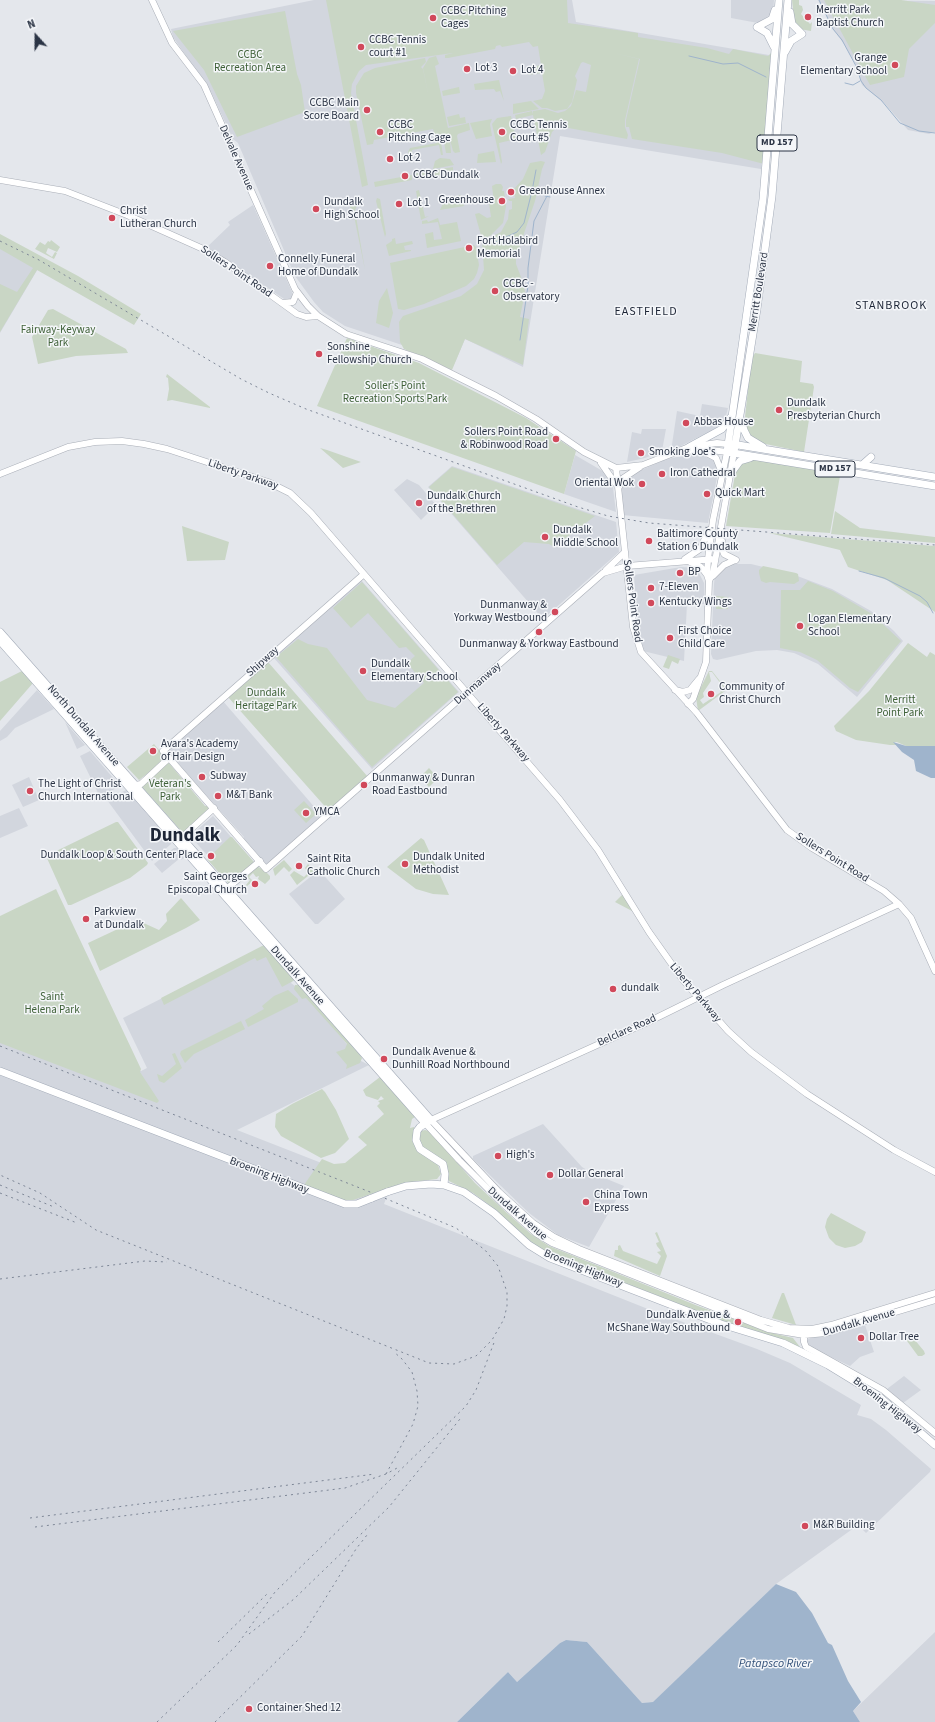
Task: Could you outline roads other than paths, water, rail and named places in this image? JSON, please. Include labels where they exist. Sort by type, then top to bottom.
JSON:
[{"type":"main road","points":[[775,52],[771,38],[767,33],[757,27],[767,23],[773,18],[777,0]]},
{"type":"main road","name":"Merritt Boulevard","points":[[729,449],[732,412],[763,199],[775,52],[777,0]]},
{"type":"main road","points":[[784,54],[792,41],[802,34],[795,28],[790,18],[789,0]]},
{"type":"main road","name":"Merritt Boulevard","points":[[729,449],[736,444],[771,204],[789,0]]},
{"type":"main road","points":[[689,447],[722,430],[729,421],[732,412]]},
{"type":"main road","name":"MD 157","points":[[740,415],[742,427],[748,438],[769,450],[935,476]]},
{"type":"main road","points":[[736,444],[769,450]]},
{"type":"main road","name":"MD 157","points":[[729,449],[764,457],[935,486]]},
{"type":"main road","points":[[803,455],[824,462],[876,470],[880,472],[882,477]]},
{"type":"main road","points":[[726,475],[742,459],[764,457]]},
{"type":"main road","points":[[862,465],[871,458]]},
{"type":"main road","name":"North Dundalk Avenue","points":[[0,632],[131,786]]},
{"type":"main road","name":"North Dundalk Avenue","points":[[0,641],[225,890]]},
{"type":"main road","name":"Dundalk Avenue","points":[[225,890],[428,1121]]},
{"type":"main road","name":"Broening Highway","points":[[0,1071],[345,1204],[357,1204],[387,1192],[414,1184],[444,1185],[472,1197],[494,1213],[529,1245],[550,1258],[721,1324],[783,1343],[828,1365],[877,1395],[935,1445]]},
{"type":"main road","points":[[428,1121],[417,1131],[417,1143],[420,1148],[442,1164],[445,1174],[444,1185]]},
{"type":"street","name":"Delvale Avenue","points":[[152,0],[172,43],[204,85],[297,292],[310,309],[318,316]]},
{"type":"street","name":"Sollers Point Road","points":[[0,180],[76,195],[186,240],[225,262],[301,315]]},
{"type":"street","points":[[282,303],[292,302],[297,292]]},
{"type":"street","points":[[301,315],[310,309]]},
{"type":"street","points":[[301,315],[306,317],[318,316],[346,334],[422,359],[496,396],[536,419],[598,460],[616,468],[643,465]]},
{"type":"street","name":"Liberty Parkway","points":[[0,474],[59,450],[87,444],[122,441],[144,444],[167,450],[268,482],[284,489],[295,497],[311,513],[468,692],[577,821],[615,876],[656,943],[698,999],[728,1031],[779,1074],[894,1150],[935,1172]]},
{"type":"street","points":[[618,493],[619,483],[622,479],[643,465],[675,452],[689,447],[716,443],[729,449]]},
{"type":"street","points":[[675,452],[729,449]]},
{"type":"street","name":"Merritt Boulevard","points":[[708,578],[715,559],[724,512],[729,449]]},
{"type":"street","points":[[698,450],[706,452],[716,458],[726,475]]},
{"type":"street","points":[[598,460],[617,486]]},
{"type":"street","name":"Sollers Point Road","points":[[616,468],[634,627],[638,645],[645,658],[697,713],[787,830],[812,848],[884,891],[899,904],[911,918],[935,971]]},
{"type":"street","name":"Merritt Boulevard","points":[[687,703],[695,694],[707,656],[708,559],[713,520],[726,475]]},
{"type":"street","points":[[715,559],[712,553],[717,521],[717,503]]},
{"type":"street","points":[[682,560],[696,564],[704,570],[708,578],[729,562],[736,560],[727,557],[722,550],[724,512]]},
{"type":"street","points":[[682,560],[691,556],[700,549],[713,520]]},
{"type":"street","points":[[604,573],[625,552]]},
{"type":"street","name":"Dunmanway","points":[[260,861],[266,869],[604,573],[627,566],[682,560],[715,559]]},
{"type":"street","name":"Shipway","points":[[169,758],[163,751],[364,574]]},
{"type":"street","points":[[675,690],[683,692],[690,690],[701,677]]},
{"type":"street","name":"Merritt Boulevard","points":[[687,703],[701,677]]},
{"type":"street","points":[[695,694],[697,713]]},
{"type":"street","points":[[131,786],[141,784],[169,758],[260,861],[225,890]]},
{"type":"street","points":[[179,840],[214,808]]},
{"type":"street","name":"Belclare Road","points":[[428,1121],[698,999],[700,995],[899,904]]},
{"type":"street","name":"Dundalk Avenue","points":[[428,1121],[537,1234],[559,1247],[768,1329],[804,1332],[818,1335],[935,1300]]},
{"type":"street","name":"Dundalk Avenue","points":[[804,1332],[935,1293]]},
{"type":"street","points":[[804,1332],[806,1347],[878,1386],[935,1433]]},
{"type":"water","points":[[893,742],[906,746],[935,746],[935,778],[931,778],[916,771],[914,760],[902,752]]},
{"type":"water","name":"Patapsco River","points":[[776,1584],[796,1592],[812,1613],[828,1643],[832,1645],[848,1681],[861,1702],[853,1711],[860,1722],[457,1722],[508,1672],[517,1682],[560,1643],[566,1640],[587,1642],[642,1703],[653,1702]]},
{"type":"waterway","points":[[819,0],[833,29],[842,40],[856,66],[861,81],[866,88],[881,100],[900,123],[919,131],[935,133]]},
{"type":"waterway","points":[[689,56],[723,64],[738,63],[766,77]]},
{"type":"waterway","points":[[845,83],[853,85],[860,81]]},
{"type":"waterway","points":[[532,191],[536,170]]},
{"type":"waterway","points":[[493,243],[517,232],[524,223],[532,191]]},
{"type":"waterway","points":[[545,196],[550,197]]},
{"type":"waterway","points":[[520,340],[528,286],[528,268],[534,221],[547,196]]},
{"type":"waterway","points":[[859,571],[884,578],[920,596],[927,602],[933,613]]},
{"type":"railway","points":[[0,241],[39,260],[241,379],[269,393],[306,409],[578,507],[608,516],[649,523],[935,545]]},
{"type":"railway","points":[[0,1046],[370,1192],[456,1228],[485,1250],[498,1266],[507,1292],[507,1306],[504,1319],[492,1340],[476,1356],[454,1364],[429,1363],[96,1230],[40,1193],[0,1175]]},
{"type":"railway","points":[[0,1185],[54,1207]]},
{"type":"railway","points":[[0,1193],[77,1223]]},
{"type":"railway","points":[[0,1279],[145,1261],[167,1262]]},
{"type":"railway","points":[[157,1722],[237,1645],[275,1592],[466,1406],[476,1390],[495,1340]]},
{"type":"railway","points":[[386,1474],[413,1424],[418,1406],[417,1391],[412,1372],[402,1359],[394,1352]]},
{"type":"railway","points":[[249,1634],[294,1599],[389,1507],[460,1419]]},
{"type":"railway","points":[[35,1527],[345,1488],[386,1474],[399,1467]]},
{"type":"railway","points":[[30,1518],[375,1474]]},
{"type":"railway","points":[[215,1722],[302,1636],[356,1549],[367,1535]]},
{"type":"railway","points":[[218,1642],[267,1594]]},
{"type":"place","name":"Merritt Park Baptist Church","points":[[808,17]]},
{"type":"place","name":"CCBC Pitching Cages","points":[[433,18]]},
{"type":"place","name":"CCBC Tennis court #1","points":[[361,47]]},
{"type":"place","name":"Grange Elementary School","points":[[895,65]]},
{"type":"place","name":"Lot 3","points":[[467,69]]},
{"type":"place","name":"Lot 4","points":[[513,71]]},
{"type":"place","name":"CCBC Main Score Board","points":[[367,110]]},
{"type":"place","name":"CCBC Pitching Cage","points":[[380,132]]},
{"type":"place","name":"CCBC Tennis Court #5","points":[[502,132]]},
{"type":"place","name":"Lot 2","points":[[390,159]]},
{"type":"place","name":"CCBC Dundalk","points":[[405,176]]},
{"type":"place","name":"Greenhouse Annex","points":[[511,192]]},
{"type":"place","name":"Greenhouse","points":[[502,201]]},
{"type":"place","name":"Lot 1","points":[[399,204]]},
{"type":"place","name":"Dundalk High School","points":[[316,209]]},
{"type":"place","name":"Christ Lutheran Church","points":[[112,218]]},
{"type":"place","name":"Fort Holabird Memorial","points":[[469,248]]},
{"type":"place","name":"Connelly Funeral Home of Dundalk","points":[[270,266]]},
{"type":"place","name":"CCBC - Observatory","points":[[495,291]]},
{"type":"place","name":"Sonshine Fellowship Church","points":[[319,354]]},
{"type":"place","name":"Dundalk Presbyterian Church","points":[[779,410]]},
{"type":"place","name":"Abbas House","points":[[686,423]]},
{"type":"place","name":"Sollers Point Road & Robinwood Road","points":[[556,439]]},
{"type":"place","name":"Smoking Joe's","points":[[641,453]]},
{"type":"place","name":"Iron Cathedral","points":[[662,474]]},
{"type":"place","name":"Oriental Wok","points":[[642,484]]},
{"type":"place","name":"Quick Mart","points":[[707,494]]},
{"type":"place","name":"Dundalk Church of the Brethren","points":[[419,503]]},
{"type":"place","name":"Dundalk Middle School","points":[[545,537]]},
{"type":"place","name":"Baltimore County Station 6 Dundalk","points":[[649,541]]},
{"type":"place","name":"BP","points":[[680,573]]},
{"type":"place","name":"7-Eleven","points":[[651,588]]},
{"type":"place","name":"Kentucky Wings","points":[[651,603]]},
{"type":"place","name":"Dunmanway & Yorkway Westbound","points":[[555,612]]},
{"type":"place","name":"Logan Elementary School","points":[[800,626]]},
{"type":"place","name":"Dunmanway & Yorkway Eastbound","points":[[539,632]]},
{"type":"place","name":"First Choice Child Care","points":[[670,638]]},
{"type":"place","name":"Dundalk Elementary School","points":[[363,671]]},
{"type":"place","name":"Community of Christ Church","points":[[711,694]]},
{"type":"place","name":"Avara's Academy of Hair Design","points":[[153,751]]},
{"type":"place","name":"Subway","points":[[202,777]]},
{"type":"place","name":"Dunmanway & Dunran Road Eastbound","points":[[364,785]]},
{"type":"place","name":"The Light of Christ Church International","points":[[30,791]]},
{"type":"place","name":"M&T Bank","points":[[218,796]]},
{"type":"place","name":"YMCA","points":[[306,813]]},
{"type":"place","name":"Dundalk Loop & South Center Place","points":[[211,856]]},
{"type":"place","name":"Dundalk United Methodist","points":[[405,864]]},
{"type":"place","name":"Saint Rita Catholic Church","points":[[299,866]]},
{"type":"place","name":"Saint Georges Episcopal Church","points":[[255,884]]},
{"type":"place","name":"Parkview at Dundalk","points":[[86,919]]},
{"type":"place","name":"dundalk","points":[[613,989]]},
{"type":"place","name":"Dundalk Avenue & Dunhill Road Northbound","points":[[384,1059]]},
{"type":"place","name":"High's","points":[[498,1156]]},
{"type":"place","name":"Dollar General","points":[[550,1175]]},
{"type":"place","name":"China Town Express","points":[[586,1202]]},
{"type":"place","name":"Dundalk Avenue & McShane Way Southbound","points":[[738,1322]]},
{"type":"place","name":"Dollar Tree","points":[[861,1338]]},
{"type":"place","name":"M&R Building","points":[[805,1526]]},
{"type":"place","name":"Container Shed 12","points":[[249,1709]]},
{"type":"district","name":"STANBROOK","points":[[891,306]]},
{"type":"district","name":"EASTFIELD","points":[[646,312]]},
{"type":"district","name":"Dundalk","points":[[185,837]]},
{"type":"park label","name":"CCBC Recreation Area","points":[[250,62]]},
{"type":"park label","name":"Fairway-Keyway Park","points":[[58,337]]},
{"type":"park label","name":"Soller's Point Recreation Sports Park","points":[[395,393]]},
{"type":"park label","name":"Dundalk Heritage Park","points":[[266,700]]},
{"type":"park label","name":"Merritt Point Park","points":[[900,707]]},
{"type":"park label","name":"Veteran's Park","points":[[170,791]]},
{"type":"park label","name":"Saint Helena Park","points":[[52,1004]]}]
